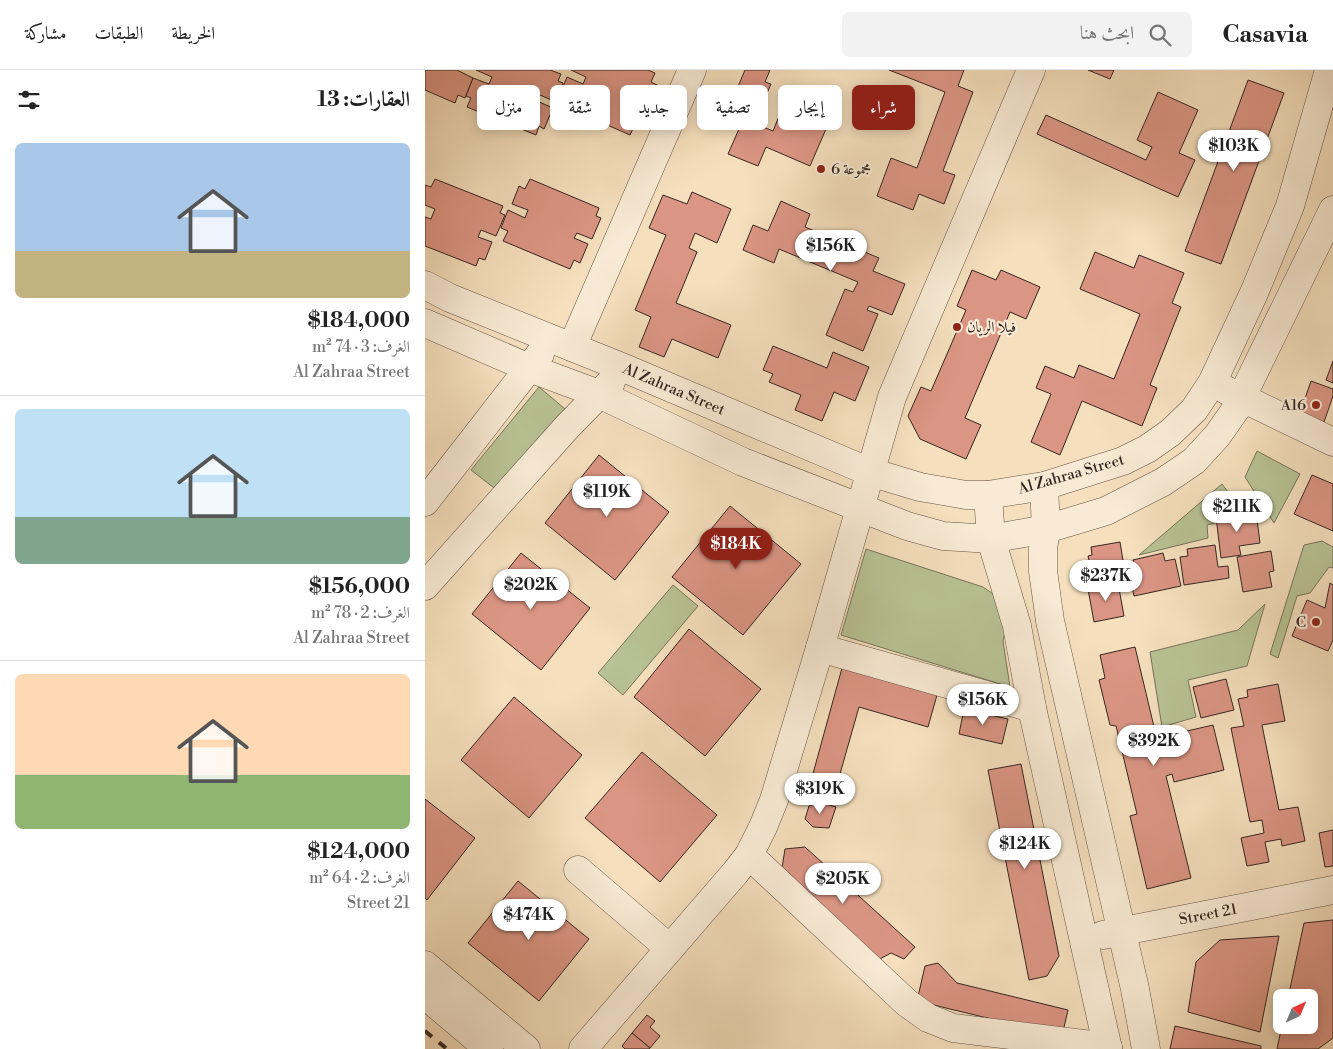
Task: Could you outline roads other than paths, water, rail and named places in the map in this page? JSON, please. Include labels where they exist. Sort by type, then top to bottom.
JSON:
[{"type":"street","points":[[425,502],[529,368],[562,343],[692,70]]},
{"type":"street","points":[[583,1049],[749,855],[763,827],[774,800],[820,648],[871,472],[882,427],[901,374],[1031,70]]},
{"type":"street","name":"Al Zahraa Street","points":[[425,284],[450,298],[624,368],[871,472],[941,492],[966,495],[988,496],[1044,486],[1123,461],[1147,449],[1170,433],[1194,410],[1213,383],[1291,206],[1329,70]]},
{"type":"street","points":[[425,323],[529,368],[599,394],[743,462],[860,509],[907,526],[943,536],[991,539],[1046,528],[1106,511],[1163,482],[1194,461],[1217,436],[1242,397],[1330,216],[1291,206]]},
{"type":"street","points":[[425,586],[567,427],[624,368]]},
{"type":"street","points":[[1213,383],[1333,442]]},
{"type":"street","points":[[1044,486],[1046,528],[1043,549],[1043,571],[1050,621],[1135,989],[1146,1049]]},
{"type":"street","points":[[749,855],[907,1003],[928,1018],[953,1028],[1108,1048],[1032,708],[1017,626],[991,539],[988,496]]},
{"type":"street","points":[[820,648],[1032,708]]},
{"type":"street","points":[[578,870],[669,948]]},
{"type":"street","name":"Street 21","points":[[1084,939],[1333,890]]},
{"type":"street","points":[[425,965],[526,1049]]},
{"type":"street","points":[[425,995],[489,1049]]},
{"type":"railway","points":[[425,1031],[447,1049]]},
{"type":"place","name":"مجموعة 6","points":[[821,169]]},
{"type":"place","name":"فيلا الريان","points":[[957,327]]},
{"type":"place","name":"A16","points":[[1316,405]]},
{"type":"place","name":"C","points":[[1316,622]]}]
